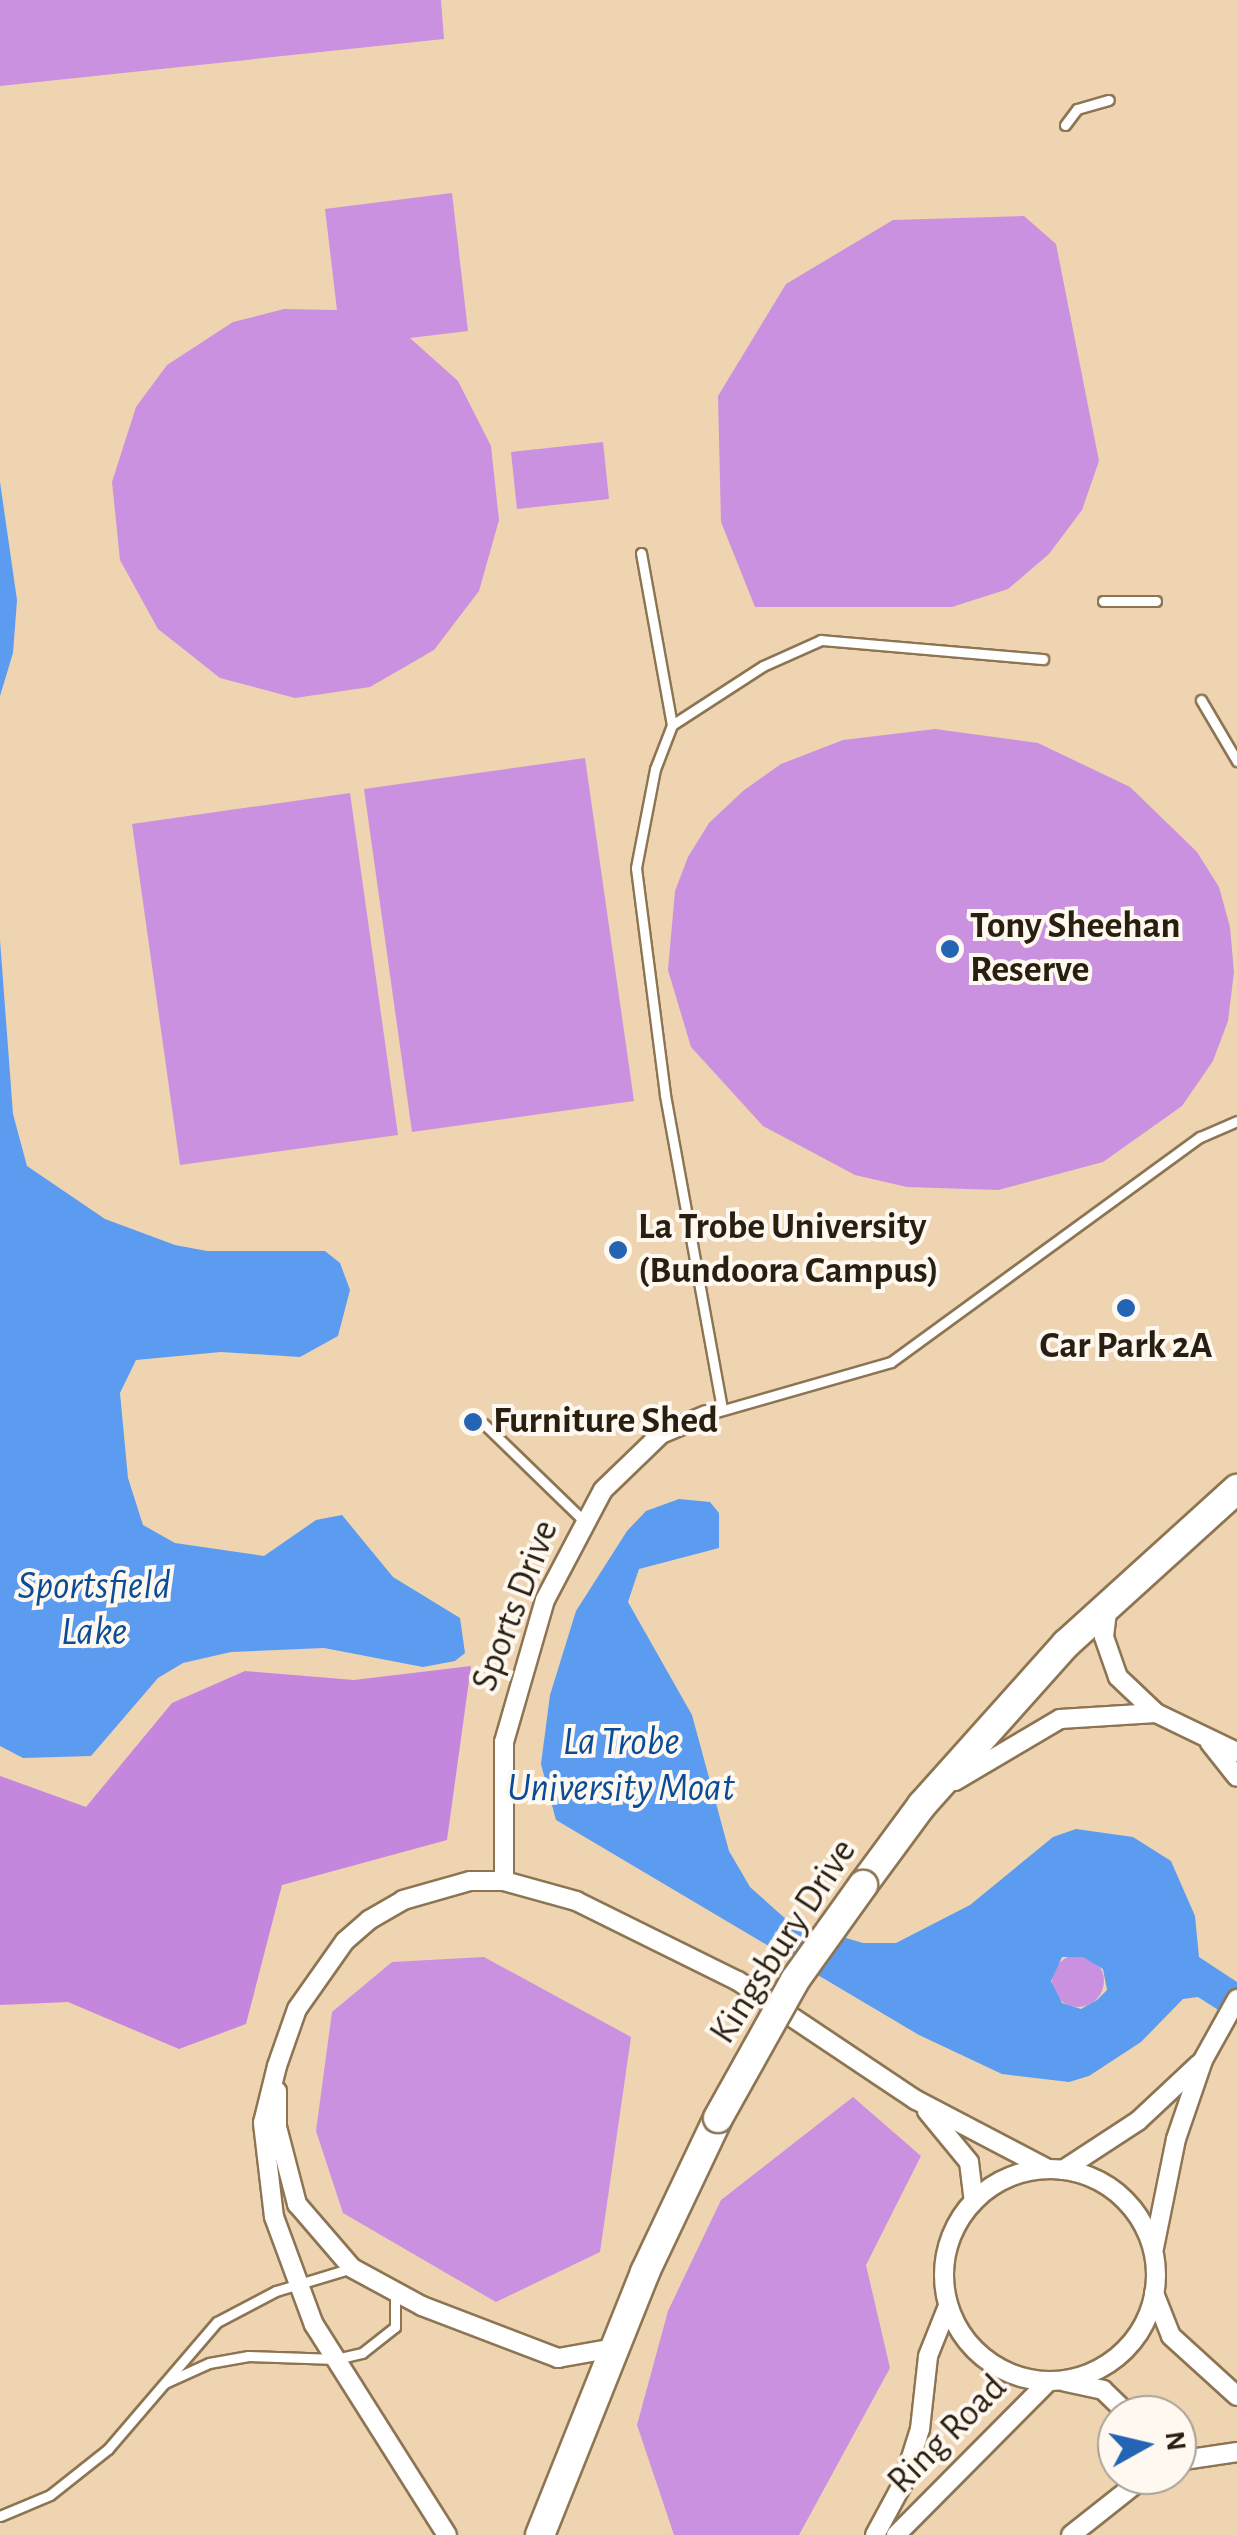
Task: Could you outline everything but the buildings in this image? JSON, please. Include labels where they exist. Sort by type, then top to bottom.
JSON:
[{"type":"main road","name":"Kingsbury Drive","points":[[540,2535],[614,2348],[718,2118],[794,1980],[922,1805],[1109,1599],[1237,1489]]},
{"type":"street","name":"Sports Drive","points":[[504,1881],[501,1797],[511,1701],[544,1600],[583,1520],[631,1459],[662,1434],[714,1411]]},
{"type":"street","points":[[1109,1599],[1109,1661],[1156,1713],[1237,1752]]},
{"type":"street","points":[[922,1805],[1028,1733],[1060,1719],[1156,1713]]},
{"type":"street","points":[[1206,1739],[1237,1777]]},
{"type":"street","points":[[448,2535],[294,2286],[274,2217],[263,2122],[297,2009],[344,1940],[369,1920],[442,1885],[504,1881],[576,1901],[709,1965],[916,2100],[1055,2169],[1088,2176],[1121,2197],[1145,2228],[1153,2253]]},
{"type":"street","points":[[1055,2381],[1095,2372],[1123,2352],[1144,2325],[1154,2292],[1153,2253],[1176,2139],[1203,2060],[1237,1999]]},
{"type":"street","points":[[1108,2395],[1103,2390],[1015,2376],[986,2360],[963,2336],[948,2306],[944,2272],[950,2239],[974,2201],[1020,2173],[1055,2169],[1138,2121],[1203,2060]]},
{"type":"street","points":[[277,2066],[277,2127],[296,2204],[352,2268],[395,2294],[558,2358],[614,2348]]},
{"type":"street","points":[[916,2100],[969,2162],[974,2201]]},
{"type":"street","points":[[1154,2292],[1178,2346],[1237,2396]]},
{"type":"street","name":"Ring Road","points":[[875,2535],[903,2483],[920,2428],[928,2356],[948,2306]]},
{"type":"street","name":"Ring Road","points":[[896,2535],[1055,2381]]},
{"type":"street","points":[[1197,2459],[1237,2452]]},
{"type":"street","points":[[1071,2535],[1122,2495]]},
{"type":"lane","points":[[1066,125],[1077,109],[1109,100]]},
{"type":"lane","points":[[641,552],[672,725],[655,769],[636,868],[665,1095],[714,1411],[891,1362],[1200,1138],[1237,1121]]},
{"type":"lane","points":[[1102,600],[1156,601]]},
{"type":"lane","points":[[672,725],[763,666],[821,640],[1043,659]]},
{"type":"lane","points":[[1201,700],[1237,761]]},
{"type":"lane","points":[[484,1424],[583,1520]]},
{"type":"lane","points":[[0,2516],[50,2495],[108,2449],[217,2322],[294,2286],[352,2268]]},
{"type":"lane","points":[[163,2384],[209,2363],[248,2356],[336,2359],[362,2352],[395,2327],[395,2294]]},
{"type":"shaded area","points":[[0,0],[441,0],[444,39],[0,86]]},
{"type":"shaded area","points":[[452,193],[468,331],[410,338],[458,381],[491,446],[499,520],[479,591],[434,650],[370,687],[295,698],[220,678],[158,629],[120,560],[112,482],[136,407],[167,365],[233,322],[284,309],[337,310],[325,209]]},
{"type":"shaded area","points":[[1024,216],[1056,244],[1099,461],[1082,510],[1049,554],[1008,589],[952,607],[755,607],[721,522],[718,396],[786,284],[893,220]]},
{"type":"shaded area","points":[[603,442],[609,499],[517,509],[511,452]]},
{"type":"shaded area","name":"Tony Sheehan Reserve","points":[[935,729],[1038,743],[1130,787],[1197,852],[1219,887],[1230,927],[1234,972],[1228,1021],[1213,1061],[1182,1106],[1103,1162],[998,1190],[907,1187],[855,1175],[763,1126],[691,1047],[668,970],[675,891],[688,857],[709,823],[743,791],[781,764],[843,740]]},
{"type":"shaded area","points":[[585,758],[634,1101],[412,1132],[364,789]]},
{"type":"shaded area","points":[[350,793],[398,1135],[180,1165],[132,824]]},
{"type":"shaded area","points":[[471,1666],[447,1840],[282,1885],[246,2024],[179,2049],[68,2002],[0,2005],[0,1776],[86,1807],[172,1703],[245,1671],[354,1680]]},
{"type":"shaded area","points":[[1078,1955],[1097,1962],[1104,1981],[1097,2000],[1078,2007],[1059,2000],[1052,1981],[1059,1962]]},
{"type":"shaded area","points":[[484,1957],[631,2037],[600,2252],[496,2302],[343,2213],[316,2131],[332,2012],[392,1962]]},
{"type":"shaded area","points":[[853,2097],[921,2156],[866,2265],[890,2368],[799,2535],[674,2535],[637,2425],[668,2311],[721,2200]]},
{"type":"water","points":[[0,482],[17,600],[13,653],[0,696]]},
{"type":"water","name":"Sportsfield Lake","points":[[0,940],[13,1114],[27,1166],[105,1219],[175,1245],[207,1251],[325,1251],[340,1263],[350,1290],[338,1336],[300,1357],[221,1352],[136,1360],[120,1393],[128,1478],[143,1525],[175,1543],[264,1556],[316,1520],[342,1515],[393,1577],[460,1618],[465,1653],[455,1661],[423,1667],[324,1648],[231,1652],[183,1663],[158,1678],[91,1756],[23,1758],[0,1746]]},
{"type":"water","name":"La Trobe University Moat","points":[[679,1499],[710,1502],[719,1513],[719,1548],[639,1569],[628,1602],[692,1715],[729,1851],[750,1887],[788,1921],[863,1943],[896,1943],[970,1905],[1053,1837],[1076,1829],[1133,1837],[1171,1861],[1195,1916],[1199,1957],[1237,1982],[1237,2022],[1198,1997],[1183,1999],[1141,2042],[1089,2076],[1069,2082],[1002,2074],[919,2035],[556,1820],[541,1764],[550,1695],[576,1611],[627,1531],[646,1511]],"holes":[[[1062,1957],[1083,1957],[1103,1969],[1107,1990],[1081,2009],[1062,2003],[1051,1981]]]},
{"type":"place","name":"Tony Sheehan Reserve","points":[[950,949]]},
{"type":"place","name":"La Trobe University (Bundoora Campus)","points":[[618,1250]]},
{"type":"place","name":"Car Park 2A","points":[[1126,1308]]},
{"type":"place","name":"Furniture Shed","points":[[473,1422]]}]
